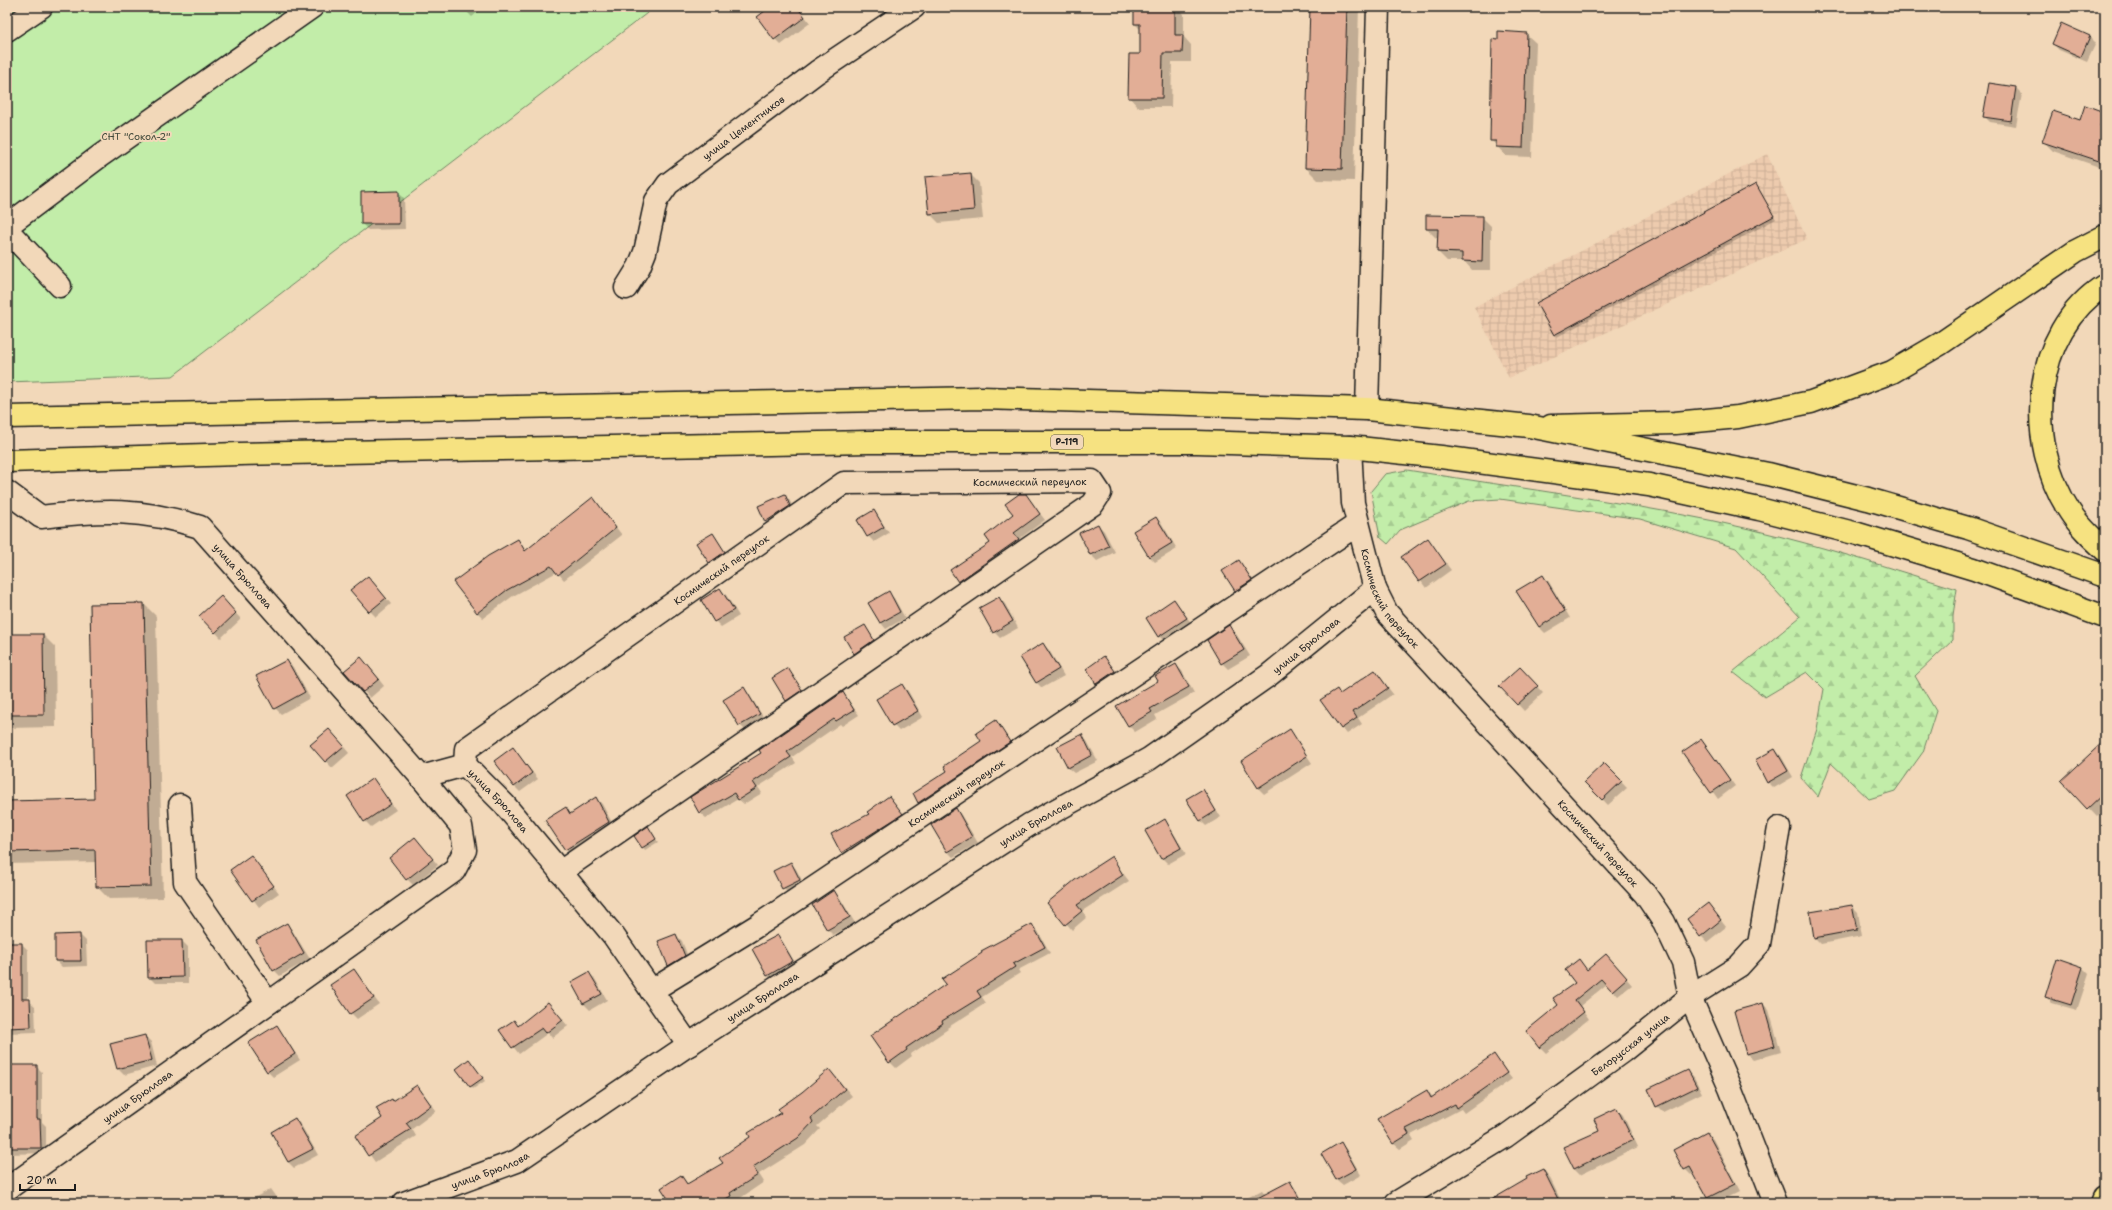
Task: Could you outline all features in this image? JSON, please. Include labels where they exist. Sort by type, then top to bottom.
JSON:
[{"type":"main road","points":[[1529,426],[1675,423],[1738,416],[1811,402],[1892,372],[1940,344],[2076,251],[2105,236]]},
{"type":"main road","points":[[2105,284],[2070,316],[2055,345],[2045,372],[2041,397],[2041,424],[2055,483],[2070,512],[2091,537],[2105,550]]},
{"type":"main road","points":[[7,417],[982,398],[1367,409],[1529,426],[1768,474],[1868,499],[1968,528],[2105,576]]},
{"type":"main road","name":"Р-119","points":[[7,461],[239,454],[869,442],[1189,442],[1350,447],[1441,457],[1649,485],[1759,509],[1858,534],[1974,569],[2105,617]]},
{"type":"main road","points":[[2103,1203],[2105,1198]]},
{"type":"street","points":[[7,30],[41,7]]},
{"type":"street","points":[[7,226],[100,156],[312,7]]},
{"type":"street","name":"улица Цементников","points":[[626,288],[639,267],[645,252],[656,201],[668,184],[817,72],[914,7]]},
{"type":"street","points":[[1367,409],[1378,7]]},
{"type":"street","points":[[7,230],[60,286]]},
{"type":"street","name":"Космический переулок","points":[[1350,447],[1353,503],[1375,588],[1387,613],[1645,894],[1664,922],[1683,962],[1690,998],[1730,1088],[1775,1203]]},
{"type":"street","name":"Космический переулок","points":[[465,765],[466,749],[844,483],[1092,482],[1100,493],[1093,504],[560,872]]},
{"type":"street","name":"улица Брюллова","points":[[7,492],[41,517],[86,512],[129,511],[172,518],[200,527],[421,777],[461,826],[465,850],[454,871],[7,1189]]},
{"type":"street","name":"Космический переулок","points":[[651,991],[760,924],[1358,524]]},
{"type":"street","name":"улица Брюллова","points":[[404,1203],[517,1161],[689,1045],[1029,826],[1149,759],[1269,675],[1375,588]]},
{"type":"street","name":"улица Брюллова","points":[[421,777],[465,765],[504,804],[613,935],[689,1045]]},
{"type":"street","points":[[180,805],[185,882],[268,1003]]},
{"type":"street","name":"Белорусская улица","points":[[1396,1203],[1506,1136],[1623,1051],[1690,998],[1739,966],[1759,944],[1779,828]]},
{"type":"shaded area","points":[[1767,154],[1807,239],[1509,378],[1474,307]]},
{"type":"green space","name":"СНТ \"Сокол-2\"","points":[[7,7],[655,7],[173,376],[7,382]]},
{"type":"green space","points":[[1407,470],[1624,504],[1711,520],[1805,543],[1957,589],[1953,615],[1953,640],[1915,676],[1936,711],[1923,752],[1895,791],[1869,799],[1831,763],[1818,797],[1801,778],[1817,729],[1824,689],[1807,672],[1765,697],[1733,672],[1800,617],[1736,548],[1640,519],[1500,499],[1469,501],[1400,530],[1388,544],[1380,537],[1371,491],[1385,474]]},
{"type":"building","points":[[770,7],[797,7],[805,17],[774,40],[757,17]]},
{"type":"building","points":[[1134,7],[1175,7],[1175,35],[1183,35],[1182,53],[1163,53],[1162,98],[1128,98],[1129,54],[1140,54],[1140,24],[1134,24]]},
{"type":"building","points":[[1310,7],[1347,7],[1342,169],[1305,168]]},
{"type":"building","points":[[2061,23],[2090,36],[2081,57],[2052,44]]},
{"type":"building","points":[[1498,31],[1527,33],[1523,148],[1496,147],[1496,141],[1490,141],[1492,39],[1498,40]]},
{"type":"building","points":[[1989,83],[2016,87],[2011,121],[1983,117]]},
{"type":"building","points":[[2085,105],[2104,112],[2100,126],[2105,128],[2105,163],[2042,142],[2053,111],[2080,120]]},
{"type":"building","points":[[971,173],[974,210],[929,214],[925,177]]},
{"type":"building","points":[[1756,184],[1774,216],[1554,335],[1536,303]]},
{"type":"building","points":[[399,191],[399,224],[361,224],[361,192]]},
{"type":"building","points":[[1426,215],[1483,216],[1482,262],[1462,261],[1462,253],[1437,252],[1438,229],[1426,229]]},
{"type":"building","points":[[785,494],[790,506],[765,522],[758,506]]},
{"type":"building","points":[[1019,494],[1026,494],[1040,514],[1014,533],[1019,539],[958,582],[950,570],[990,543],[985,536],[1013,514],[1005,504]]},
{"type":"building","points":[[593,497],[616,528],[558,575],[551,566],[507,590],[477,613],[453,582],[488,556],[518,539],[525,551]]},
{"type":"building","points":[[874,510],[884,527],[867,537],[857,520]]},
{"type":"building","points":[[1156,517],[1172,543],[1149,557],[1133,531]]},
{"type":"building","points":[[1098,524],[1109,546],[1090,555],[1079,533]]},
{"type":"building","points":[[713,533],[725,552],[709,563],[696,543]]},
{"type":"building","points":[[1428,538],[1446,564],[1419,582],[1401,557]]},
{"type":"building","points":[[1239,560],[1252,580],[1235,591],[1222,571]]},
{"type":"building","points":[[1543,575],[1565,611],[1539,627],[1516,591]]},
{"type":"building","points":[[368,576],[386,598],[369,612],[350,590]]},
{"type":"building","points":[[720,588],[734,610],[714,622],[701,600]]},
{"type":"building","points":[[889,591],[900,612],[880,623],[868,603]]},
{"type":"building","points":[[221,596],[236,613],[215,633],[199,616]]},
{"type":"building","points":[[999,597],[1013,621],[993,633],[979,608]]},
{"type":"building","points":[[1174,599],[1187,618],[1158,637],[1146,618]]},
{"type":"building","points":[[144,603],[151,886],[96,887],[95,850],[7,852],[7,801],[94,799],[90,604]]},
{"type":"building","points":[[865,625],[874,640],[854,654],[844,637]]},
{"type":"building","points":[[1229,625],[1244,650],[1221,664],[1207,640]]},
{"type":"building","points":[[7,634],[43,634],[44,715],[7,715]]},
{"type":"building","points":[[1043,643],[1059,669],[1036,683],[1020,657]]},
{"type":"building","points":[[1104,656],[1115,671],[1096,684],[1086,669]]},
{"type":"building","points":[[361,657],[379,679],[363,692],[344,671]]},
{"type":"building","points":[[287,660],[305,692],[274,709],[256,676]]},
{"type":"building","points":[[1176,664],[1189,687],[1150,709],[1152,712],[1128,726],[1116,706],[1158,681],[1155,676]]},
{"type":"building","points":[[1520,667],[1538,686],[1517,705],[1499,686]]},
{"type":"building","points":[[788,668],[802,690],[786,701],[772,678]]},
{"type":"building","points":[[1375,670],[1388,688],[1353,712],[1357,718],[1341,729],[1320,700],[1337,689],[1340,694]]},
{"type":"building","points":[[902,684],[918,711],[892,726],[876,699]]},
{"type":"building","points":[[744,687],[760,714],[739,726],[723,700]]},
{"type":"building","points":[[843,692],[854,710],[836,721],[834,719],[787,752],[791,757],[753,782],[757,788],[738,800],[734,793],[699,813],[690,797],[761,753],[759,750]]},
{"type":"building","points":[[996,720],[1010,742],[918,803],[913,793],[947,771],[944,766],[981,741],[976,733]]},
{"type":"building","points":[[329,729],[344,746],[325,762],[310,745]]},
{"type":"building","points":[[1290,729],[1307,756],[1258,788],[1241,761]]},
{"type":"building","points":[[1082,734],[1092,755],[1068,768],[1057,747]]},
{"type":"building","points":[[1701,739],[1730,780],[1711,793],[1682,752]]},
{"type":"building","points":[[2105,740],[2105,792],[2087,809],[2061,781]]},
{"type":"building","points":[[513,747],[532,773],[514,787],[494,761]]},
{"type":"building","points":[[1775,749],[1788,771],[1767,783],[1755,760]]},
{"type":"building","points":[[1604,763],[1622,781],[1602,800],[1584,782]]},
{"type":"building","points":[[373,778],[391,804],[364,822],[347,796]]},
{"type":"building","points":[[1203,789],[1216,811],[1200,821],[1186,799]]},
{"type":"building","points":[[889,796],[903,814],[841,853],[831,834],[869,814],[867,812]]},
{"type":"building","points":[[596,797],[609,822],[565,850],[545,820],[566,807],[570,814]]},
{"type":"building","points":[[956,808],[972,837],[947,852],[931,825]]},
{"type":"building","points":[[1165,819],[1181,848],[1161,859],[1145,831]]},
{"type":"building","points":[[648,826],[656,839],[642,848],[634,836]]},
{"type":"building","points":[[415,837],[433,859],[406,880],[389,858]]},
{"type":"building","points":[[251,855],[274,886],[252,901],[230,870]]},
{"type":"building","points":[[1112,856],[1123,875],[1077,905],[1082,911],[1065,925],[1047,903],[1075,880]]},
{"type":"building","points":[[791,862],[800,880],[782,889],[773,871]]},
{"type":"building","points":[[834,890],[850,917],[827,930],[812,905]]},
{"type":"building","points":[[1708,903],[1721,920],[1700,937],[1687,919]]},
{"type":"building","points":[[1852,905],[1857,930],[1814,938],[1810,912]]},
{"type":"building","points":[[287,923],[304,953],[273,971],[256,940]]},
{"type":"building","points":[[1032,924],[1045,947],[1013,964],[1015,967],[977,991],[981,997],[942,1021],[943,1023],[906,1048],[907,1050],[889,1063],[870,1036],[946,984],[942,979],[982,953],[981,951]]},
{"type":"building","points":[[80,934],[81,961],[55,961],[55,935]]},
{"type":"building","points":[[676,934],[685,956],[668,966],[658,941]]},
{"type":"building","points":[[778,935],[793,961],[767,976],[752,949]]},
{"type":"building","points":[[147,940],[182,940],[183,977],[148,978]]},
{"type":"building","points":[[7,943],[22,943],[22,999],[30,999],[31,1027],[7,1028]]},
{"type":"building","points":[[1606,954],[1627,978],[1612,991],[1601,979],[1575,1000],[1584,1012],[1539,1048],[1526,1031],[1558,1005],[1553,998],[1575,983],[1565,970],[1579,959],[1587,970]]},
{"type":"building","points":[[2057,958],[2083,967],[2071,1005],[2045,997]]},
{"type":"building","points":[[354,969],[374,998],[350,1014],[330,985]]},
{"type":"building","points":[[589,972],[602,994],[583,1004],[571,982]]},
{"type":"building","points":[[548,1002],[563,1020],[546,1033],[542,1028],[512,1048],[499,1030],[514,1020],[518,1026]]},
{"type":"building","points":[[1763,1003],[1775,1046],[1746,1054],[1734,1011]]},
{"type":"building","points":[[277,1025],[295,1054],[267,1072],[248,1043]]},
{"type":"building","points":[[145,1035],[152,1060],[117,1069],[110,1044]]},
{"type":"building","points":[[1494,1054],[1507,1073],[1457,1108],[1455,1104],[1406,1129],[1409,1134],[1393,1144],[1377,1119],[1427,1090],[1431,1098]]},
{"type":"building","points":[[469,1059],[483,1078],[470,1087],[456,1069]]},
{"type":"building","points":[[7,1065],[37,1065],[37,1119],[40,1119],[41,1148],[7,1148]]},
{"type":"building","points":[[829,1069],[845,1089],[811,1118],[813,1122],[798,1138],[753,1167],[758,1175],[730,1193],[731,1196],[718,1203],[671,1203],[661,1188],[681,1175],[687,1184],[723,1163],[719,1158],[750,1137],[748,1133],[781,1113],[778,1109],[802,1092]]},
{"type":"building","points":[[1688,1070],[1697,1087],[1656,1107],[1648,1089]]},
{"type":"building","points":[[417,1085],[431,1105],[406,1123],[411,1129],[368,1156],[355,1136],[382,1118],[376,1108],[392,1099],[393,1101]]},
{"type":"building","points":[[1617,1108],[1633,1140],[1574,1169],[1563,1147],[1599,1131],[1594,1119]]},
{"type":"building","points":[[295,1118],[313,1149],[288,1162],[271,1132]]},
{"type":"building","points":[[1707,1132],[1735,1184],[1707,1198],[1690,1167],[1684,1170],[1673,1150]]},
{"type":"building","points":[[1341,1142],[1356,1169],[1336,1180],[1321,1154]]},
{"type":"building","points":[[1543,1169],[1560,1203],[1486,1203],[1527,1179],[1526,1177]]},
{"type":"building","points":[[1290,1181],[1302,1203],[1248,1203]]}]
